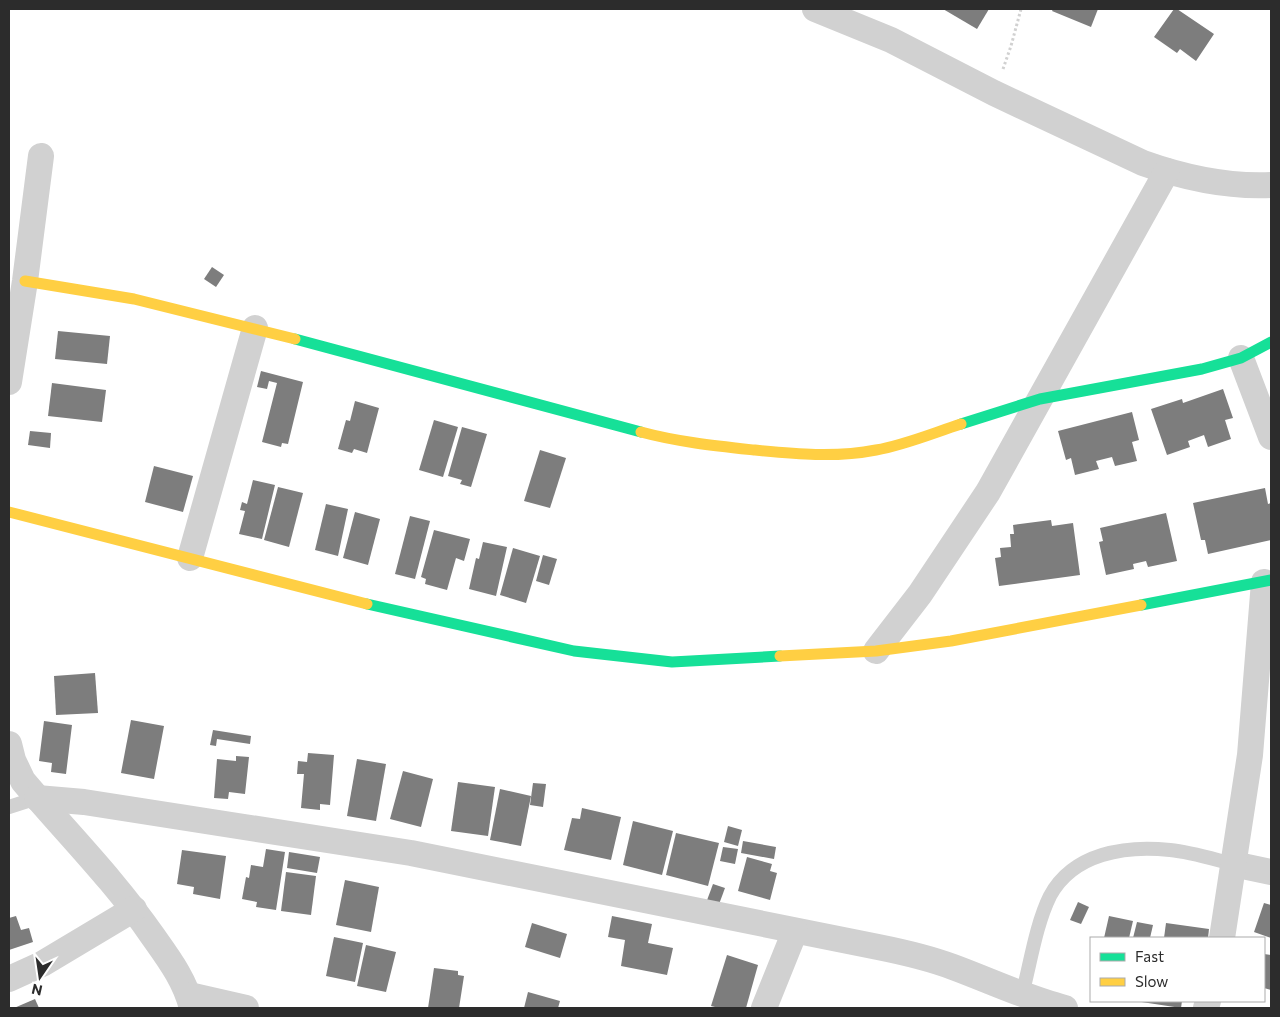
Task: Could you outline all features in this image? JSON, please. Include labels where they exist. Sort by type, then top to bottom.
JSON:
[{"type":"street","points":[[815,9],[892,40],[994,93],[1143,163],[1167,172],[1214,182],[1238,185],[1271,185]]},
{"type":"street","points":[[9,382],[17,279],[41,156]]},
{"type":"street","points":[[876,651],[920,594],[988,492],[1167,172]]},
{"type":"street","points":[[17,279],[134,299],[255,328],[658,437],[698,444],[807,456],[846,455],[879,450],[1040,399],[1202,369],[1241,358],[1271,342]]},
{"type":"street","points":[[190,558],[255,328]]},
{"type":"street","points":[[1241,358],[1271,437]]},
{"type":"street","points":[[9,512],[357,602],[524,641],[574,651],[672,662],[876,651],[951,641],[1268,581],[1250,755],[1222,937]]},
{"type":"street","points":[[9,744],[13,760],[23,780],[134,910],[177,970],[190,1002],[246,1008]]},
{"type":"street","points":[[38,798],[84,802],[411,853],[795,930],[916,955],[952,966],[1022,995],[1065,1008]]},
{"type":"street","points":[[1233,864],[1271,872]]},
{"type":"street","points":[[9,980],[42,964],[134,910]]},
{"type":"street","points":[[764,1008],[795,930]]},
{"type":"lane","points":[[9,807],[38,798]]},
{"type":"lane","points":[[1022,995],[1043,913],[1051,895],[1062,879],[1075,868],[1090,859],[1109,853],[1148,848],[1172,850],[1233,864]]},
{"type":"path","points":[[994,93],[1011,46],[1021,9]]},
{"type":"building","points":[[943,9],[989,9],[977,29]]},
{"type":"building","points":[[1053,9],[1098,9],[1091,27],[1052,11]]},
{"type":"building","points":[[1174,9],[1177,9],[1214,34],[1196,61],[1180,49],[1177,53],[1154,37]]},
{"type":"building","points":[[212,267],[224,275],[216,287],[204,279]]},
{"type":"building","points":[[58,331],[110,336],[107,364],[55,359]]},
{"type":"building","points":[[261,371],[303,382],[288,444],[282,443],[281,447],[262,442],[277,383],[269,381],[267,389],[257,387]]},
{"type":"building","points":[[52,383],[106,390],[102,422],[48,416]]},
{"type":"building","points":[[1223,389],[1233,418],[1225,420],[1231,439],[1208,447],[1204,435],[1188,441],[1190,447],[1167,455],[1151,409],[1182,399],[1183,403]]},
{"type":"building","points":[[355,401],[379,408],[367,453],[354,449],[352,453],[338,449],[346,420],[350,421]]},
{"type":"building","points":[[1132,412],[1139,440],[1132,442],[1137,461],[1115,466],[1112,457],[1096,461],[1099,469],[1075,475],[1071,458],[1066,460],[1058,431]]},
{"type":"building","points":[[434,420],[458,427],[443,477],[419,470]]},
{"type":"building","points":[[462,427],[487,434],[471,487],[460,484],[462,480],[448,476]]},
{"type":"building","points":[[30,431],[51,433],[50,448],[28,445]]},
{"type":"building","points":[[540,450],[566,458],[550,508],[524,501]]},
{"type":"building","points":[[154,466],[193,476],[183,512],[145,502]]},
{"type":"building","points":[[253,480],[275,485],[262,539],[239,534],[245,511],[240,510],[242,502],[247,504]]},
{"type":"building","points":[[278,487],[303,493],[289,547],[264,540]]},
{"type":"building","points":[[1265,488],[1268,504],[1271,503],[1271,540],[1208,554],[1205,540],[1201,540],[1193,503]]},
{"type":"building","points":[[326,504],[348,509],[338,556],[315,550]]},
{"type":"building","points":[[355,512],[380,519],[368,565],[343,558]]},
{"type":"building","points":[[1166,513],[1177,561],[1148,567],[1146,561],[1133,564],[1134,569],[1106,575],[1099,542],[1103,541],[1100,528]]},
{"type":"building","points":[[410,516],[430,521],[415,579],[395,574]]},
{"type":"building","points":[[1051,520],[1052,526],[1073,523],[1080,575],[999,586],[995,558],[1001,557],[1000,548],[1011,547],[1010,534],[1014,534],[1013,525]]},
{"type":"building","points":[[434,530],[470,539],[464,561],[456,558],[447,590],[425,584],[426,579],[421,577]]},
{"type":"building","points":[[483,542],[507,547],[496,596],[469,589],[476,558],[479,559]]},
{"type":"building","points":[[513,548],[540,556],[526,603],[500,595]]},
{"type":"building","points":[[543,555],[557,559],[549,585],[536,581]]},
{"type":"building","points":[[95,673],[98,713],[56,715],[54,676]]},
{"type":"building","points":[[131,720],[164,726],[154,779],[121,773]]},
{"type":"building","points":[[44,721],[72,725],[66,774],[51,772],[52,763],[39,761]]},
{"type":"building","points":[[213,730],[251,736],[250,744],[217,739],[216,746],[210,745]]},
{"type":"building","points":[[308,753],[334,755],[330,805],[320,804],[320,810],[301,808],[304,774],[297,774],[298,761],[307,762]]},
{"type":"building","points":[[236,756],[249,757],[245,794],[229,792],[228,799],[214,798],[217,759],[236,761]]},
{"type":"building","points":[[357,759],[386,764],[376,821],[347,816]]},
{"type":"building","points":[[403,771],[433,779],[421,827],[390,819]]},
{"type":"building","points":[[458,782],[495,787],[488,836],[451,831]]},
{"type":"building","points":[[533,783],[546,784],[543,807],[530,805]]},
{"type":"building","points":[[500,789],[531,796],[521,846],[490,840]]},
{"type":"building","points":[[582,808],[621,817],[611,860],[564,850],[572,818],[580,819]]},
{"type":"building","points":[[633,821],[673,831],[662,875],[623,865]]},
{"type":"building","points":[[728,826],[742,830],[738,846],[724,842]]},
{"type":"building","points":[[676,833],[719,843],[708,886],[666,875]]},
{"type":"building","points":[[743,841],[776,847],[774,859],[741,853]]},
{"type":"building","points":[[723,847],[738,849],[735,864],[720,861]]},
{"type":"building","points":[[266,849],[285,852],[276,910],[256,907],[257,902],[242,899],[246,877],[249,878],[251,865],[263,867]]},
{"type":"building","points":[[182,850],[226,856],[220,899],[193,894],[194,887],[177,884]]},
{"type":"building","points":[[289,852],[320,857],[317,873],[287,868]]},
{"type":"building","points":[[747,857],[772,864],[770,871],[777,873],[770,900],[738,891]]},
{"type":"building","points":[[286,872],[316,876],[311,915],[281,911]]},
{"type":"building","points":[[345,880],[379,887],[371,932],[336,925]]},
{"type":"building","points":[[713,884],[725,888],[718,907],[706,903]]},
{"type":"building","points":[[1078,902],[1089,907],[1081,924],[1070,920]]},
{"type":"building","points":[[1264,903],[1271,905],[1271,938],[1254,932]]},
{"type":"building","points":[[16,916],[21,930],[29,928],[33,942],[9,950],[9,918]]},
{"type":"building","points":[[612,916],[652,924],[648,943],[673,948],[667,975],[621,966],[625,940],[608,937]]},
{"type":"building","points":[[1109,916],[1133,921],[1129,937],[1104,937]]},
{"type":"building","points":[[1137,922],[1153,925],[1150,937],[1133,937]]},
{"type":"building","points":[[532,923],[567,934],[560,958],[525,947]]},
{"type":"building","points":[[1166,923],[1209,929],[1208,937],[1164,937]]},
{"type":"building","points":[[334,937],[363,943],[355,982],[326,976]]},
{"type":"building","points":[[366,945],[396,952],[386,992],[357,986]]},
{"type":"building","points":[[1265,954],[1271,955],[1271,990],[1265,988]]},
{"type":"building","points":[[727,955],[758,965],[746,1008],[719,1008],[711,1006]]},
{"type":"building","points":[[434,968],[458,971],[458,975],[464,976],[459,1008],[428,1008]]},
{"type":"building","points":[[528,992],[560,1001],[558,1008],[524,1008]]},
{"type":"building","points":[[35,999],[39,1008],[14,1008]]},
{"type":"building","points":[[1142,1002],[1182,1002],[1181,1008]]},
{"type":"traffic: fast","points":[[295,339],[641,432]]},
{"type":"traffic: fast","points":[[961,424],[1040,399],[1202,369],[1241,358],[1271,342]]},
{"type":"traffic: fast","points":[[1141,605],[1271,580]]},
{"type":"traffic: fast","points":[[367,604],[574,651],[672,662],[780,656]]},
{"type":"traffic: slow","points":[[25,281],[134,299],[295,339]]},
{"type":"traffic: slow","points":[[641,432],[683,441],[726,447],[830,455],[887,448],[961,424]]},
{"type":"traffic: slow","points":[[9,512],[367,604]]},
{"type":"traffic: slow","points":[[780,656],[876,651],[951,641],[1141,605]]}]
